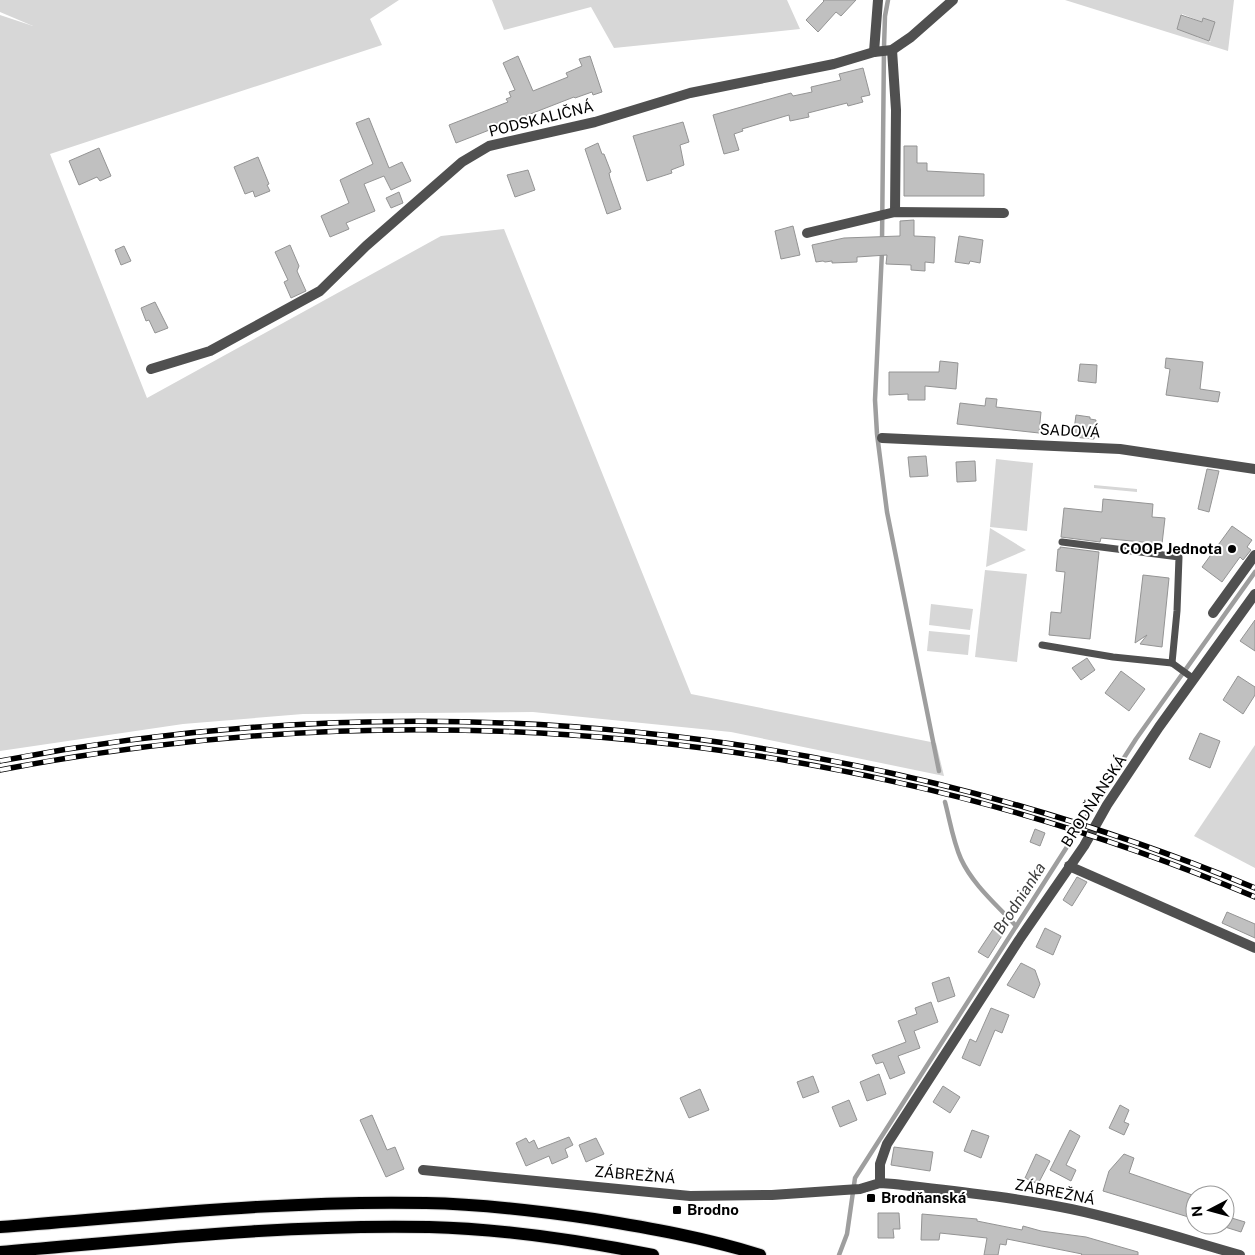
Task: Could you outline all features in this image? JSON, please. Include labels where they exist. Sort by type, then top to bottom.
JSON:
[{"type":"main road","points":[[0,1228],[300,1204],[428,1203],[492,1206],[620,1223],[682,1235],[760,1255]]},
{"type":"main road","points":[[0,1252],[299,1229],[374,1227],[501,1232],[555,1238],[653,1255]]},
{"type":"street","points":[[878,0],[883,51],[896,110],[895,212]]},
{"type":"street","name":"PODSKALIČNÁ","points":[[151,369],[210,350],[320,291],[366,246],[462,162],[489,146],[595,122],[690,93],[834,64],[883,51],[911,38],[954,0]]},
{"type":"street","points":[[807,233],[895,212],[1004,213]]},
{"type":"street","name":"SADOVÁ","points":[[882,438],[1120,448],[1255,470]]},
{"type":"street","points":[[1213,613],[1255,555]]},
{"type":"street","name":"BRODŇANSKÁ","points":[[880,1183],[880,1164],[887,1144],[1019,940],[1084,846],[1107,805],[1191,677],[1255,594]]},
{"type":"street","points":[[1069,866],[1255,948]]},
{"type":"street","name":"ZÁBREŽNÁ","points":[[423,1170],[690,1196],[772,1195],[860,1189],[880,1183],[999,1196],[1071,1209],[1137,1225],[1240,1255]]},
{"type":"lane","points":[[1062,542],[1179,557],[1175,666]]},
{"type":"lane","points":[[1042,645],[1175,666],[1191,677]]},
{"type":"shaded area","points":[[0,0],[399,0],[370,19],[382,45],[50,154],[147,398],[441,236],[504,229],[691,694],[936,743],[944,776],[731,732],[533,712],[303,714],[183,724],[0,751],[0,15],[33,26],[0,12]]},
{"type":"shaded area","points":[[492,0],[787,0],[800,29],[614,48],[591,7],[504,30]]},
{"type":"shaded area","points":[[1065,0],[1234,0],[1228,51]],"holes":[[[1182,14],[1202,22],[1203,18],[1215,23],[1209,40],[1211,42],[1197,37],[1197,34],[1177,28]]]},
{"type":"shaded area","points":[[996,459],[1033,463],[1027,531],[990,527]]},
{"type":"shaded area","points":[[1094,485],[1137,489],[1137,492],[1094,488]]},
{"type":"shaded area","points":[[990,528],[1026,550],[986,567]]},
{"type":"shaded area","points":[[985,570],[1027,574],[1017,662],[975,657]]},
{"type":"shaded area","points":[[931,604],[973,609],[970,630],[929,625]]},
{"type":"shaded area","points":[[929,631],[970,635],[968,655],[927,651]]},
{"type":"shaded area","points":[[1255,745],[1255,868],[1194,836]]},
{"type":"building","points":[[823,0],[856,0],[841,16],[836,12],[818,32],[806,20]]},
{"type":"building","points":[[1181,15],[1202,22],[1203,18],[1215,22],[1209,41],[1177,29]]},
{"type":"building","points":[[518,56],[533,91],[568,77],[566,73],[582,66],[579,59],[590,56],[602,92],[593,95],[592,92],[574,97],[456,143],[449,125],[508,102],[506,99],[511,97],[509,92],[515,90],[503,63]]},
{"type":"building","points":[[863,68],[870,95],[861,97],[863,102],[848,106],[847,103],[808,113],[809,117],[790,121],[789,115],[742,129],[743,131],[734,134],[739,150],[724,154],[713,115],[791,93],[793,96],[812,92],[811,87],[841,80],[839,74]]},
{"type":"building","points":[[369,118],[389,168],[402,162],[411,181],[391,190],[384,176],[364,184],[375,211],[346,223],[349,229],[330,237],[321,216],[349,203],[340,180],[373,164],[356,123]]},
{"type":"building","points":[[683,122],[689,142],[680,145],[684,165],[671,170],[672,173],[647,181],[633,136]]},
{"type":"building","points":[[598,143],[611,172],[609,173],[610,178],[621,209],[607,214],[585,149]]},
{"type":"building","points":[[904,146],[917,146],[917,163],[927,163],[927,171],[984,174],[984,196],[904,196]]},
{"type":"building","points":[[99,148],[111,176],[100,181],[97,177],[79,185],[69,161]]},
{"type":"building","points":[[258,157],[270,191],[255,197],[253,191],[245,194],[234,167]]},
{"type":"building","points":[[528,170],[535,190],[515,197],[507,175]]},
{"type":"building","points":[[399,192],[403,203],[391,208],[386,198]]},
{"type":"building","points":[[914,220],[914,236],[935,237],[934,263],[925,262],[925,271],[911,270],[911,265],[886,264],[887,255],[857,257],[857,262],[816,262],[812,245],[844,238],[900,236],[900,221]]},
{"type":"building","points":[[793,226],[800,255],[781,259],[775,231]]},
{"type":"building","points":[[959,236],[983,240],[980,263],[970,261],[969,264],[955,262]]},
{"type":"building","points":[[290,245],[299,266],[297,271],[306,291],[291,298],[284,282],[288,280],[275,252]]},
{"type":"building","points":[[124,246],[131,261],[121,265],[115,250]]},
{"type":"building","points":[[155,302],[168,328],[155,333],[149,320],[146,321],[141,308]]},
{"type":"building","points":[[1166,358],[1203,362],[1200,389],[1220,392],[1218,402],[1166,395],[1170,369],[1165,368]]},
{"type":"building","points":[[940,361],[958,363],[956,389],[925,386],[925,400],[908,400],[908,394],[889,395],[889,372],[939,372]]},
{"type":"building","points":[[1080,364],[1097,365],[1096,383],[1078,381]]},
{"type":"building","points":[[986,398],[997,399],[996,407],[1041,412],[1039,433],[957,424],[960,403],[985,406]]},
{"type":"building","points":[[1076,415],[1096,420],[1094,439],[1073,437]]},
{"type":"building","points":[[926,456],[928,476],[910,477],[908,457]]},
{"type":"building","points":[[975,461],[976,481],[957,482],[956,462]]},
{"type":"building","points":[[1207,469],[1219,471],[1209,512],[1198,509]]},
{"type":"building","points":[[1103,499],[1153,504],[1152,517],[1165,518],[1162,544],[1101,538],[1100,542],[1061,537],[1064,508],[1102,512]]},
{"type":"building","name":"COOP Jednota","points":[[1232,526],[1252,540],[1247,547],[1251,550],[1243,560],[1240,557],[1222,582],[1202,567]]},
{"type":"building","points":[[1060,547],[1099,552],[1090,639],[1049,635],[1051,612],[1061,613],[1065,572],[1056,571],[1058,549]]},
{"type":"building","points":[[1143,575],[1169,578],[1162,647],[1140,644],[1147,635],[1135,643]]},
{"type":"building","points":[[1255,620],[1255,651],[1240,641]]},
{"type":"building","points":[[1087,658],[1095,670],[1081,680],[1072,668]]},
{"type":"building","points":[[1121,671],[1145,689],[1129,711],[1105,693]]},
{"type":"building","points":[[1238,676],[1255,687],[1255,695],[1243,714],[1223,700]]},
{"type":"building","points":[[1200,733],[1220,741],[1210,768],[1189,759]]},
{"type":"building","points":[[1035,829],[1045,833],[1040,846],[1030,842]]},
{"type":"building","points":[[1077,877],[1087,882],[1072,906],[1063,900]]},
{"type":"building","points":[[1227,912],[1255,924],[1255,938],[1222,923]]},
{"type":"building","points":[[994,928],[1003,934],[988,958],[978,952]]},
{"type":"building","points":[[1045,928],[1061,936],[1053,955],[1036,947]]},
{"type":"building","points":[[1021,963],[1035,970],[1040,984],[1034,998],[1007,985]]},
{"type":"building","points":[[949,977],[955,996],[938,1002],[932,983]]},
{"type":"building","points":[[931,1002],[938,1022],[914,1031],[920,1048],[898,1056],[905,1073],[890,1079],[883,1062],[876,1064],[872,1055],[906,1042],[898,1021],[917,1014],[915,1008]]},
{"type":"building","points":[[991,1008],[1009,1015],[1002,1033],[995,1030],[980,1066],[962,1058],[970,1039],[976,1042]]},
{"type":"building","points":[[879,1074],[886,1094],[867,1101],[860,1082]]},
{"type":"building","points":[[813,1076],[819,1092],[803,1098],[797,1082]]},
{"type":"building","points":[[943,1086],[960,1097],[950,1113],[933,1102]]},
{"type":"building","points":[[700,1089],[709,1110],[689,1118],[680,1098]]},
{"type":"building","points":[[849,1100],[857,1120],[840,1127],[832,1107]]},
{"type":"building","points":[[1120,1105],[1129,1110],[1124,1122],[1129,1124],[1124,1135],[1109,1128]]},
{"type":"building","points":[[372,1115],[387,1150],[395,1147],[404,1169],[386,1177],[360,1120]]},
{"type":"building","points":[[972,1130],[989,1136],[981,1158],[964,1151]]},
{"type":"building","points":[[1070,1130],[1080,1136],[1066,1165],[1076,1170],[1071,1181],[1050,1170]]},
{"type":"building","points":[[569,1137],[573,1145],[565,1149],[568,1157],[552,1164],[549,1156],[526,1166],[516,1143],[526,1138],[529,1143],[534,1140],[538,1149]]},
{"type":"building","points":[[596,1138],[604,1154],[586,1162],[579,1145]]},
{"type":"building","points":[[894,1147],[933,1152],[930,1171],[891,1165]]},
{"type":"building","points":[[1036,1154],[1050,1161],[1038,1184],[1025,1178]]},
{"type":"building","points":[[1124,1154],[1134,1158],[1129,1173],[1185,1193],[1185,1216],[1103,1191],[1109,1171]]},
{"type":"building","points":[[878,1213],[899,1213],[900,1229],[893,1229],[894,1238],[878,1238]]},
{"type":"building","points":[[922,1214],[977,1219],[977,1221],[1022,1230],[1023,1226],[1041,1231],[1086,1237],[1138,1252],[1138,1255],[1081,1255],[1007,1239],[1006,1245],[1000,1244],[998,1255],[984,1255],[987,1238],[940,1233],[939,1240],[921,1240]]},
{"type":"building","points":[[1235,1219],[1245,1222],[1241,1232],[1235,1230]]},
{"type":"waterway","points":[[882,241],[884,47],[885,16],[888,0]]},
{"type":"waterway","points":[[882,251],[875,400],[877,434],[887,512],[939,771]]},
{"type":"waterway","name":"Brodnianka","points":[[839,1255],[847,1234],[855,1178],[1136,739],[1255,572]]},
{"type":"waterway","points":[[945,802],[956,845],[966,868],[979,886],[1016,926]]},
{"type":"railway","points":[[0,761],[159,736],[319,723],[478,722],[637,732],[794,754],[950,787],[1104,832],[1255,888]]},
{"type":"railway","points":[[0,770],[158,745],[318,732],[478,731],[637,741],[795,762],[951,795],[1105,840],[1255,897]]},
{"type":"place","name":"COOP Jednota","points":[[1232,549]]},
{"type":"place","name":"Brodňanská","points":[[871,1198]]},
{"type":"place","name":"Brodno","points":[[677,1210]]}]
